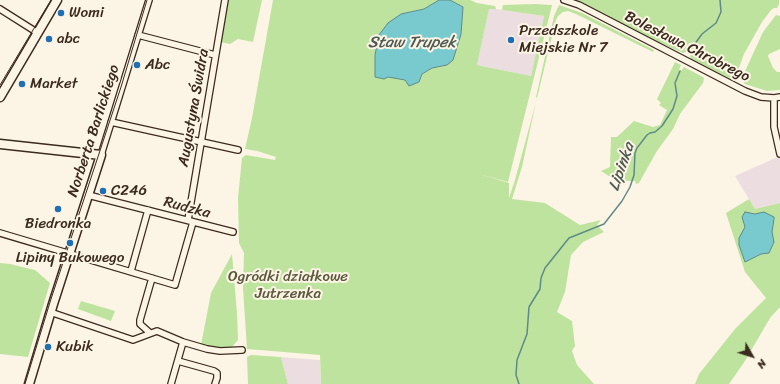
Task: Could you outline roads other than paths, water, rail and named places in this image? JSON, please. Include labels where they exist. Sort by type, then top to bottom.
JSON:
[{"type":"street","points":[[0,97],[57,0]]},
{"type":"street","name":"Norberta Barlickiego","points":[[29,384],[50,312],[149,0]]},
{"type":"street","name":"Augustyna Świdra","points":[[152,278],[175,284],[190,221],[200,142],[225,0]]},
{"type":"street","name":"Bolesława Chrobrego","points":[[564,0],[579,5],[744,91],[761,97],[780,97]]},
{"type":"street","points":[[0,9],[38,33]]},
{"type":"street","points":[[138,35],[215,55]]},
{"type":"street","points":[[774,98],[774,127],[780,154]]},
{"type":"street","points":[[111,122],[238,150]]},
{"type":"street","points":[[0,144],[101,155]]},
{"type":"street","name":"Rudzka","points":[[88,195],[233,232]]},
{"type":"street","points":[[131,271],[148,210]]},
{"type":"street","points":[[0,233],[152,278],[140,320],[140,324],[150,333]]},
{"type":"street","points":[[50,312],[133,340],[157,331],[183,342],[207,349],[220,351],[242,350]]},
{"type":"street","points":[[171,384],[183,342]]},
{"type":"street","points":[[178,361],[214,371],[217,373],[216,384]]},
{"type":"water","name":"Staw Trupek","points":[[439,0],[450,0],[463,7],[461,34],[453,60],[447,65],[432,68],[422,74],[419,82],[409,86],[405,80],[388,77],[384,79],[375,77],[375,55],[379,35],[388,23],[401,14],[424,9]]},
{"type":"water","points":[[745,212],[755,214],[764,212],[774,217],[772,232],[774,242],[769,253],[761,254],[745,262],[739,245],[739,238],[745,227],[742,217]]},
{"type":"waterway","name":"Lipinka","points":[[689,52],[702,34],[716,23],[721,12],[720,0]]},
{"type":"waterway","name":"Lipinka","points":[[519,384],[516,375],[517,360],[527,334],[529,307],[540,289],[541,278],[545,268],[569,238],[604,224],[622,201],[630,187],[634,175],[635,153],[637,148],[647,135],[655,132],[662,126],[673,109],[677,96],[675,83],[680,71]]},
{"type":"tram line","points":[[0,85],[51,0]]},
{"type":"tram line","points":[[25,384],[51,299],[121,87],[147,0]]},
{"type":"place","name":"Womi","points":[[61,13]]},
{"type":"place","name":"abc","points":[[49,39]]},
{"type":"place","name":"Przedszkole Miejskie Nr 7","points":[[511,40]]},
{"type":"place","name":"Abc","points":[[137,65]]},
{"type":"place","name":"Market","points":[[22,84]]},
{"type":"place","name":"C246","points":[[103,191]]},
{"type":"place","name":"Biedronka","points":[[58,209]]},
{"type":"place","name":"Lipiny Bukowego","points":[[70,243]]},
{"type":"place","name":"Kubik","points":[[48,347]]},
{"type":"park label","name":"Ogródki działkowe Jutrzenka","points":[[288,286]]}]
